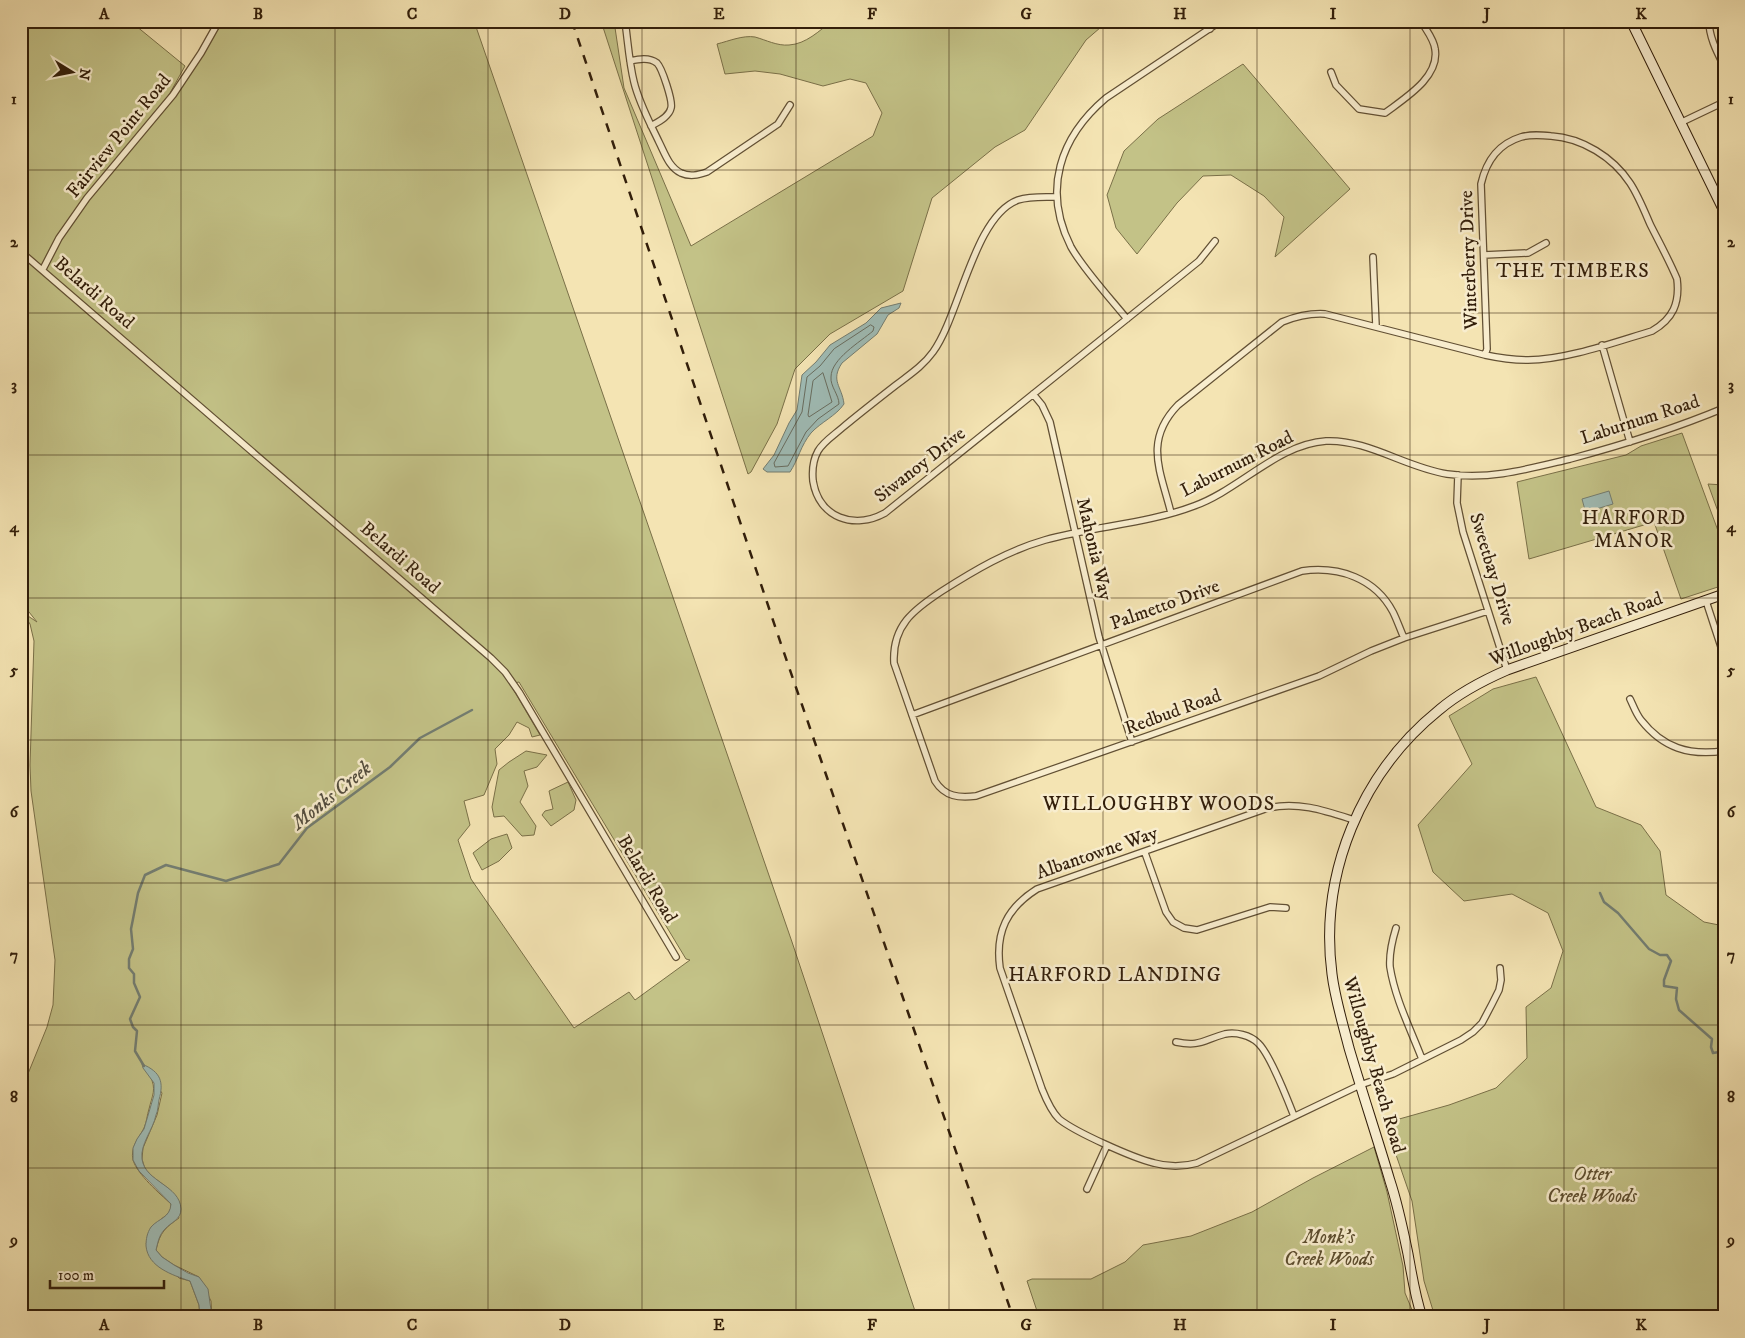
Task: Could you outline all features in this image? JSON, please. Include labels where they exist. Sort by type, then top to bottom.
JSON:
[{"type":"street","name":"Fairview Point Road","points":[[43,269],[59,238],[87,198],[173,95],[201,53],[219,21]]},
{"type":"street","points":[[625,21],[636,90],[651,126],[668,161],[674,169],[687,175],[707,172],[778,124],[790,105]]},
{"type":"street","points":[[1205,21],[1210,29]]},
{"type":"street","points":[[1127,319],[1095,280],[1072,247],[1059,216],[1056,197],[1059,172],[1066,146],[1090,112],[1106,98],[1221,21]]},
{"type":"street","points":[[1331,72],[1336,85],[1359,109],[1385,113],[1429,77],[1436,49],[1421,21]]},
{"type":"street","points":[[1631,21],[1724,210]]},
{"type":"street","points":[[1709,21],[1709,30],[1724,66]]},
{"type":"street","points":[[630,61],[645,59],[656,63],[660,68],[671,99],[672,107],[669,112],[663,119],[651,126]]},
{"type":"street","points":[[1682,122],[1724,102]]},
{"type":"street","name":"Winterberry Drive","points":[[1171,513],[1157,450],[1162,425],[1178,406],[1282,322],[1294,317],[1312,313],[1324,314],[1485,355],[1506,359],[1543,359],[1568,354],[1652,331],[1662,325],[1671,316],[1678,288],[1677,279],[1672,267],[1630,183],[1609,160],[1578,142],[1557,136],[1527,136],[1507,143],[1496,152],[1484,172],[1481,184],[1487,349],[1485,355]]},
{"type":"street","name":"Siwanoy Drive","points":[[1056,197],[1037,196],[1019,200],[1005,206],[987,230],[941,338],[932,353],[922,365],[827,440],[818,450],[814,461],[813,477],[815,490],[820,501],[828,510],[840,517],[862,521],[874,519],[896,504],[1200,261],[1215,241]]},
{"type":"street","points":[[1484,255],[1528,254],[1546,243]]},
{"type":"street","name":"Belardi Road","points":[[21,252],[43,269],[505,672],[519,692],[676,957]]},
{"type":"street","points":[[1374,257],[1376,326]]},
{"type":"street","points":[[1602,345],[1630,442]]},
{"type":"street","name":"Mahonia Way","points":[[1034,394],[1050,422],[1101,644],[1132,742]]},
{"type":"street","name":"Laburnum Road","points":[[912,715],[894,663],[893,650],[896,637],[906,620],[932,598],[974,570],[998,557],[1047,539],[1171,513],[1195,506],[1227,490],[1282,455],[1326,441],[1357,445],[1414,466],[1445,473],[1458,475],[1499,475],[1605,450],[1724,408]]},
{"type":"street","name":"Sweetbay Drive","points":[[1458,475],[1459,516],[1507,670]]},
{"type":"street","name":"Palmetto Drive","points":[[912,715],[1302,571],[1326,569],[1352,575],[1372,587],[1392,611],[1404,638]]},
{"type":"street","name":"Willoughby Beach Road","points":[[1422,1317],[1415,1298],[1398,1205],[1360,1085],[1332,976],[1329,944],[1331,901],[1342,852],[1354,820],[1370,788],[1386,764],[1418,728],[1440,708],[1486,679],[1724,594]]},
{"type":"street","points":[[1706,601],[1724,656]]},
{"type":"street","name":"Redbud Road","points":[[912,715],[935,781],[946,793],[960,798],[976,796],[1319,676],[1371,651],[1404,638],[1488,611]]},
{"type":"street","points":[[1630,699],[1640,719],[1671,746],[1697,753],[1724,751]]},
{"type":"street","name":"Albantowne Way","points":[[1354,820],[1301,806],[1279,806],[1037,889],[1020,901],[1011,911],[999,938],[1000,968],[1048,1103],[1059,1118],[1068,1125],[1107,1145],[1153,1163],[1186,1166],[1196,1163],[1360,1085],[1393,1074],[1461,1040],[1482,1023],[1499,990],[1501,980],[1500,968]]},
{"type":"street","points":[[1145,852],[1166,912],[1173,922],[1184,928],[1203,929],[1270,907],[1286,908]]},
{"type":"street","points":[[1396,928],[1390,953],[1390,966],[1394,986],[1422,1059]]},
{"type":"street","points":[[1176,1042],[1195,1044],[1231,1034],[1242,1035],[1256,1041],[1266,1054],[1294,1116]]},
{"type":"street","points":[[1087,1189],[1107,1145]]},
{"type":"green space","points":[[21,21],[130,21],[185,66],[165,102],[219,21],[474,21],[792,942],[917,1317],[212,1317],[211,1301],[199,1277],[174,1265],[162,1257],[156,1250],[159,1239],[164,1231],[179,1218],[169,1189],[145,1169],[142,1159],[143,1148],[157,1115],[162,1093],[150,1076],[153,1092],[145,1125],[132,1155],[135,1166],[171,1204],[171,1208],[169,1213],[157,1223],[146,1244],[179,1278],[190,1281],[199,1305],[200,1317],[21,1317],[21,1091],[47,1027],[53,1005],[55,960],[31,791],[30,765],[34,641],[30,624],[22,612],[37,622],[21,602]],"holes":[[[519,682],[686,959],[690,960],[635,1000],[629,992],[574,1028],[471,879],[458,840],[470,825],[464,801],[484,795],[497,764],[495,749],[509,735],[517,722],[529,728],[532,737],[540,735],[510,684]]]},
{"type":"green space","points":[[601,21],[614,21],[624,88],[691,246],[873,136],[882,113],[866,83],[850,79],[823,86],[780,74],[755,71],[725,74],[717,44],[741,38],[755,37],[780,45],[795,44],[812,36],[832,21],[1108,21],[1086,40],[1025,130],[995,147],[932,198],[903,291],[830,334],[795,369],[777,424],[751,472],[748,474]]},
{"type":"green space","points":[[1243,64],[1350,189],[1275,257],[1284,217],[1264,196],[1231,175],[1203,176],[1177,203],[1137,254],[1116,228],[1107,195],[1124,151],[1158,119]]},
{"type":"green space","points":[[1682,433],[1724,547],[1724,585],[1681,599],[1654,522],[1529,559],[1517,482],[1626,455],[1641,446]]},
{"type":"green space","points":[[1708,484],[1724,485],[1724,528]]},
{"type":"green space","name":"Otter Creek Woods","points":[[1536,677],[1596,807],[1641,825],[1660,851],[1666,895],[1704,922],[1724,926],[1724,1317],[1435,1317],[1424,1281],[1412,1201],[1385,1123],[1449,1105],[1496,1088],[1527,1058],[1526,1007],[1551,988],[1563,951],[1548,913],[1512,894],[1464,901],[1433,872],[1418,825],[1472,764],[1449,716],[1493,689]]},
{"type":"green space","points":[[526,751],[547,755],[537,767],[524,771],[528,786],[520,802],[536,826],[534,835],[522,836],[504,816],[494,817],[492,807],[499,770]]},
{"type":"green space","points":[[568,782],[576,800],[574,810],[551,826],[542,815],[545,811],[553,809],[549,791]]},
{"type":"green space","points":[[507,834],[512,848],[499,861],[482,870],[473,853],[491,839]]},
{"type":"green space","name":"Monk's Creek Woods","points":[[1374,1147],[1387,1192],[1403,1266],[1405,1293],[1415,1317],[1039,1317],[1027,1281],[1032,1279],[1091,1279],[1125,1262],[1143,1245],[1191,1236],[1252,1212]]},
{"type":"water","points":[[901,303],[899,308],[888,315],[877,334],[842,363],[837,379],[844,404],[811,433],[790,472],[767,472],[763,469],[774,455],[797,410],[802,375],[830,345],[866,323],[881,308]]},
{"type":"water","points":[[1609,491],[1613,504],[1593,510],[1595,519],[1588,521],[1582,499]]},
{"type":"water","points":[[142,1064],[157,1074],[161,1083],[157,1112],[143,1148],[142,1159],[144,1167],[155,1179],[175,1194],[181,1209],[178,1218],[161,1234],[156,1250],[162,1257],[174,1265],[199,1277],[208,1289],[212,1317],[200,1317],[199,1305],[190,1281],[156,1265],[151,1259],[146,1246],[147,1236],[151,1227],[169,1212],[171,1204],[139,1171],[133,1160],[133,1148],[144,1129],[154,1095],[154,1083]]},
{"type":"waterway","name":"Monks Creek","points":[[144,1066],[135,1051],[137,1031],[130,1019],[140,997],[134,983],[134,974],[129,968],[129,959],[133,949],[131,929],[138,893],[145,875],[166,865],[226,881],[279,864],[307,828],[390,767],[420,738],[472,710]]},
{"type":"waterway","points":[[1600,893],[1604,902],[1618,913],[1649,949],[1660,955],[1667,955],[1671,961],[1664,980],[1664,986],[1677,988],[1676,999],[1679,1010],[1712,1039],[1711,1047],[1713,1053],[1719,1052],[1720,1063],[1724,1065]]},
{"type":"railway","points":[[572,21],[781,644],[1013,1317]]},
{"type":"district","name":"THE TIMBERS","points":[[1573,271]]},
{"type":"district","name":"HARFORD MANOR","points":[[1634,530]]},
{"type":"district","name":"WILLOUGHBY WOODS","points":[[1159,804]]},
{"type":"district","name":"HARFORD LANDING","points":[[1115,975]]}]
